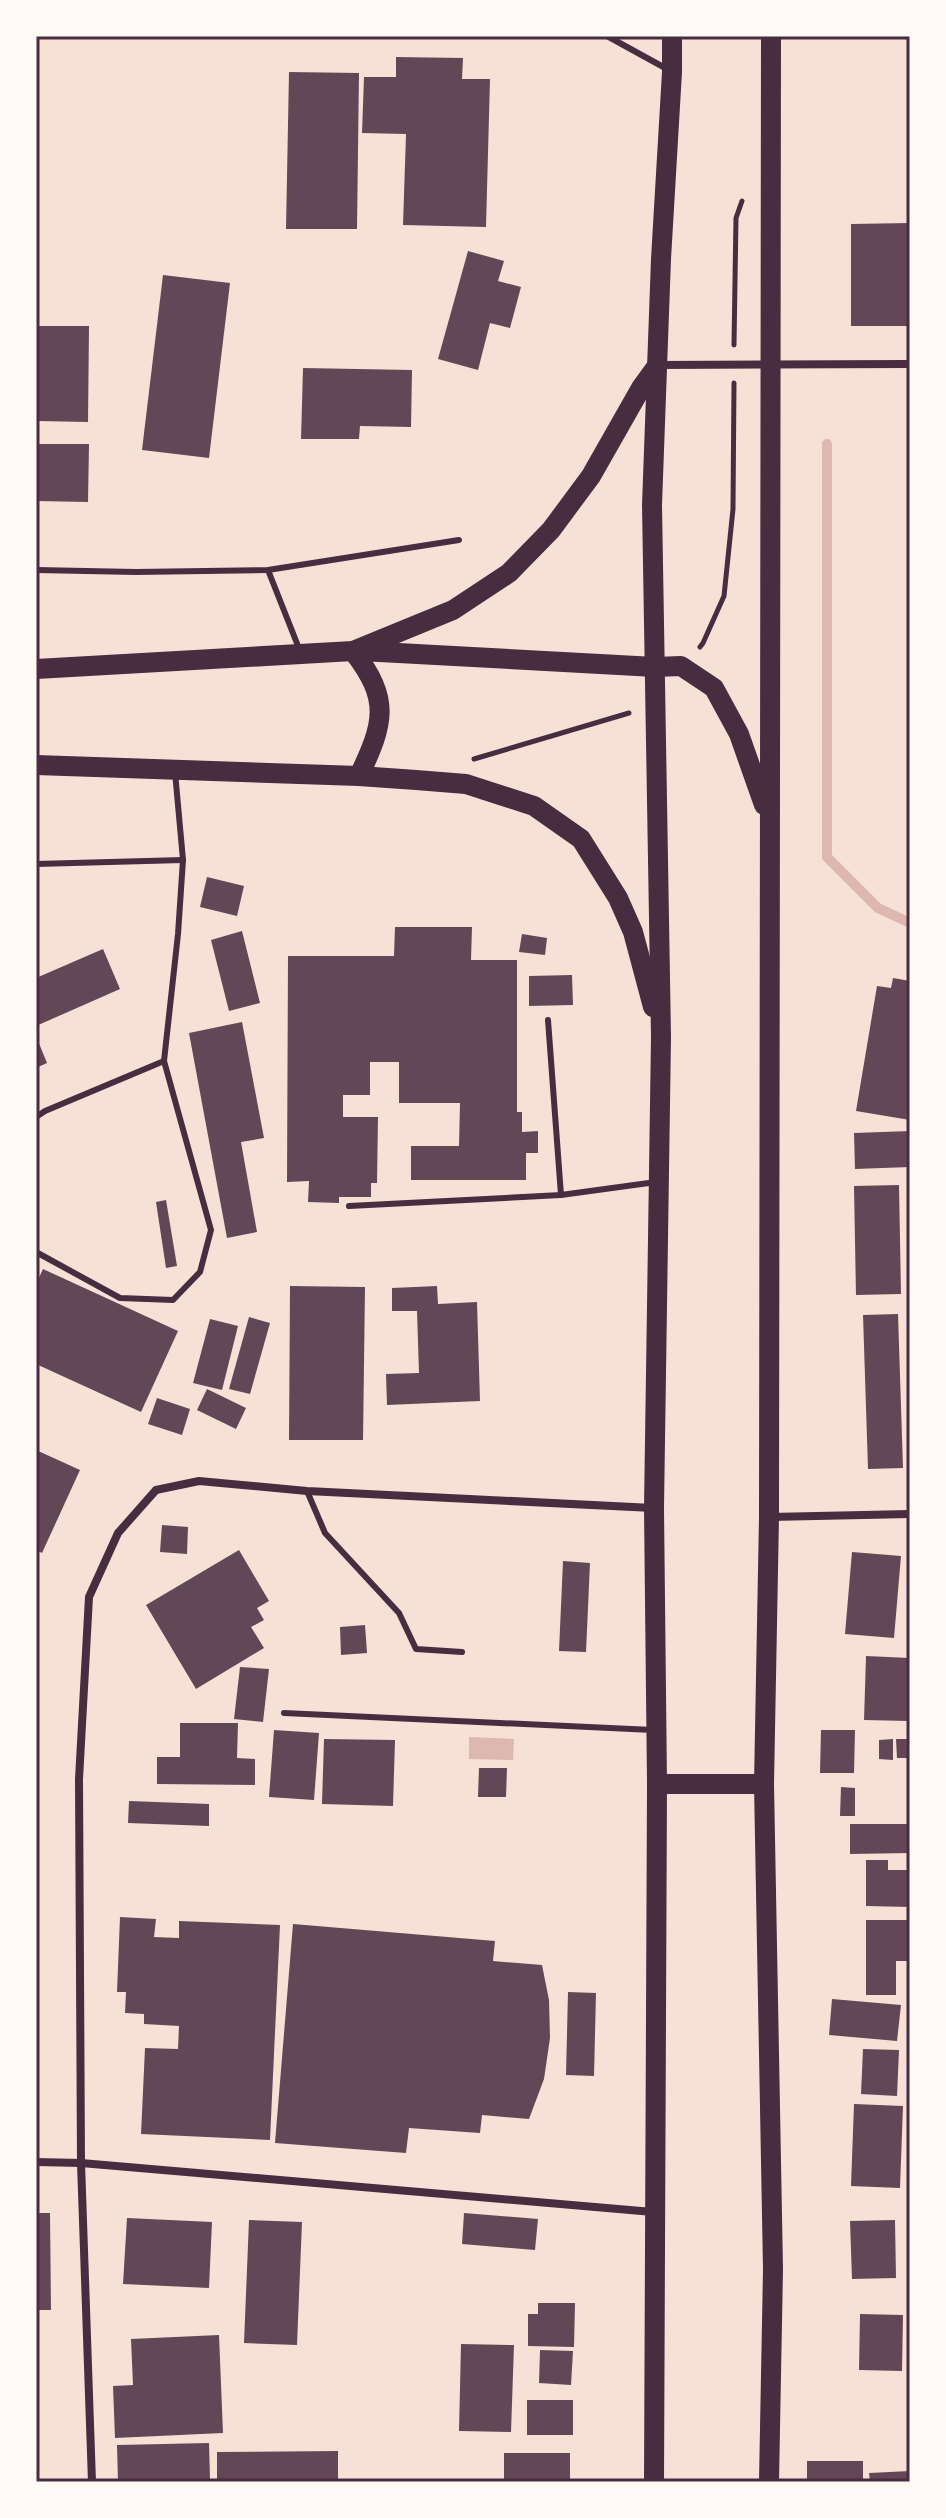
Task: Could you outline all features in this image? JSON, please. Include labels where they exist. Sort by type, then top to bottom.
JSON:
[{"type":"main road","points":[[654,2482],[657,1730],[654,1508],[661,1037],[652,505],[672,36]]},
{"type":"main road","points":[[769,2482],[773,2269],[764,1784],[769,1517],[771,36]]},
{"type":"main road","points":[[353,651],[453,610],[509,573],[551,530],[591,476],[657,365]]},
{"type":"main road","points":[[36,669],[353,651],[681,666],[714,688],[739,734],[770,819]]},
{"type":"main road","points":[[353,651],[377,687],[381,710],[374,743],[359,776]]},
{"type":"main road","points":[[36,765],[359,776],[466,784],[534,806],[581,839],[618,898],[633,932],[661,1037]]},
{"type":"main road","points":[[657,1784],[764,1784]]},
{"type":"street","points":[[657,365],[910,364]]},
{"type":"street","points":[[92,2482],[81,2163],[79,1779],[89,1597],[118,1533],[156,1490],[199,1481],[307,1491],[654,1508]]},
{"type":"street","points":[[769,1517],[910,1514]]},
{"type":"street","points":[[36,2162],[81,2163],[654,2212]]},
{"type":"lane","points":[[607,36],[672,72]]},
{"type":"lane","points":[[36,570],[268,570],[459,540]]},
{"type":"lane","points":[[268,570],[302,654]]},
{"type":"lane","points":[[36,1252],[120,1298],[173,1300],[200,1272],[211,1230],[164,1061],[183,860],[175,769]]},
{"type":"lane","points":[[36,864],[183,860]]},
{"type":"lane","points":[[548,1020],[561,1195]]},
{"type":"lane","points":[[36,1117],[164,1061]]},
{"type":"lane","points":[[349,1206],[561,1195],[660,1181]]},
{"type":"lane","points":[[307,1491],[325,1533],[399,1613],[416,1649],[462,1652]]},
{"type":"lane","points":[[284,1713],[657,1730]]},
{"type":"shaded area","points":[[469,1737],[514,1739],[513,1760],[469,1759]]},
{"type":"building","points":[[396,57],[463,58],[462,79],[490,79],[486,227],[403,225],[406,134],[362,133],[364,77],[396,77]]},
{"type":"building","points":[[289,72],[359,73],[357,229],[286,229]]},
{"type":"building","points":[[910,223],[909,326],[851,326],[851,224]]},
{"type":"building","points":[[468,251],[504,261],[498,281],[521,287],[510,328],[490,323],[478,370],[438,359]]},
{"type":"building","points":[[163,275],[230,283],[209,458],[142,450]]},
{"type":"building","points":[[39,326],[89,326],[88,422],[38,421]]},
{"type":"building","points":[[303,368],[412,370],[411,427],[360,426],[359,439],[301,439]]},
{"type":"building","points":[[36,444],[89,444],[88,502],[36,501]]},
{"type":"building","points":[[207,877],[244,886],[237,916],[200,907]]},
{"type":"building","points":[[395,927],[472,927],[471,960],[517,960],[517,1112],[522,1112],[522,1132],[538,1131],[538,1153],[526,1153],[526,1180],[411,1180],[411,1146],[459,1146],[460,1103],[399,1103],[399,1062],[370,1062],[370,1095],[343,1095],[343,1117],[378,1117],[377,1183],[371,1183],[371,1197],[339,1197],[339,1203],[308,1202],[309,1181],[287,1182],[288,956],[394,956]]},
{"type":"building","points":[[242,931],[260,1003],[229,1011],[211,940]]},
{"type":"building","points":[[522,934],[547,938],[545,955],[519,952]]},
{"type":"building","points":[[103,949],[120,989],[36,1026],[36,978]]},
{"type":"building","points":[[572,975],[573,1005],[529,1006],[529,976]]},
{"type":"building","points":[[893,978],[910,981],[910,1120],[856,1111],[877,986],[891,988]]},
{"type":"building","points":[[242,1022],[264,1138],[241,1142],[257,1232],[227,1238],[189,1033]]},
{"type":"building","points":[[36,1036],[47,1063],[36,1068]]},
{"type":"building","points":[[910,1131],[910,1167],[855,1169],[854,1133]]},
{"type":"building","points":[[899,1185],[901,1294],[856,1295],[854,1186]]},
{"type":"building","points":[[166,1200],[177,1266],[166,1268],[156,1202]]},
{"type":"building","points":[[43,1269],[178,1331],[141,1412],[36,1364],[36,1284]]},
{"type":"building","points":[[290,1286],[365,1287],[363,1440],[289,1440]]},
{"type":"building","points":[[437,1286],[438,1304],[477,1302],[480,1401],[387,1405],[386,1374],[419,1373],[417,1311],[392,1311],[392,1288]]},
{"type":"building","points":[[898,1314],[903,1468],[868,1469],[863,1315]]},
{"type":"building","points":[[249,1317],[270,1323],[250,1394],[229,1389]]},
{"type":"building","points":[[210,1319],[238,1326],[222,1390],[193,1383]]},
{"type":"building","points":[[207,1389],[246,1408],[236,1429],[197,1410]]},
{"type":"building","points":[[157,1398],[190,1409],[182,1435],[148,1424]]},
{"type":"building","points":[[36,1450],[80,1470],[42,1553],[36,1550]]},
{"type":"building","points":[[162,1525],[188,1527],[187,1554],[160,1552]]},
{"type":"building","points":[[239,1550],[269,1601],[257,1608],[264,1620],[251,1627],[264,1648],[196,1689],[146,1605]]},
{"type":"building","points":[[852,1552],[901,1556],[894,1638],[845,1634]]},
{"type":"building","points":[[563,1561],[590,1563],[586,1652],[559,1651]]},
{"type":"building","points":[[365,1625],[367,1653],[341,1655],[340,1627]]},
{"type":"building","points":[[866,1656],[910,1658],[908,1721],[864,1720]]},
{"type":"building","points":[[240,1667],[269,1669],[263,1722],[234,1719]]},
{"type":"building","points":[[180,1723],[238,1723],[237,1758],[255,1759],[255,1785],[157,1784],[157,1757],[180,1757]]},
{"type":"building","points":[[274,1730],[319,1733],[314,1800],[269,1797]]},
{"type":"building","points":[[821,1730],[855,1730],[854,1773],[820,1773]]},
{"type":"building","points":[[324,1739],[395,1740],[393,1806],[322,1804]]},
{"type":"building","points":[[893,1739],[893,1760],[879,1759],[879,1740]]},
{"type":"building","points":[[896,1739],[908,1739],[908,1758],[897,1758]]},
{"type":"building","points":[[479,1768],[507,1768],[506,1797],[478,1797]]},
{"type":"building","points":[[841,1787],[855,1788],[855,1816],[840,1816]]},
{"type":"building","points":[[129,1801],[209,1804],[209,1826],[128,1823]]},
{"type":"building","points":[[850,1824],[910,1824],[910,1853],[850,1854]]},
{"type":"building","points":[[866,1860],[888,1860],[888,1870],[910,1870],[910,1907],[866,1906]]},
{"type":"building","points":[[120,1917],[156,1919],[154,1937],[179,1938],[179,1921],[280,1925],[270,2140],[141,2134],[145,2048],[178,2049],[179,2026],[144,2024],[144,2014],[125,2013],[126,1992],[117,1992]]},
{"type":"building","points":[[866,1920],[910,1920],[910,1961],[896,1961],[896,1995],[866,1995]]},
{"type":"building","points":[[293,1924],[495,1941],[493,1961],[542,1965],[549,2000],[550,2038],[544,2079],[529,2119],[482,2115],[480,2133],[409,2128],[406,2153],[275,2143]]},
{"type":"building","points":[[568,1992],[596,1993],[594,2076],[566,2075]]},
{"type":"building","points":[[832,1999],[901,2005],[897,2041],[829,2035]]},
{"type":"building","points":[[863,2049],[899,2050],[897,2096],[861,2094]]},
{"type":"building","points":[[854,2104],[903,2106],[900,2188],[851,2186]]},
{"type":"building","points":[[36,2213],[50,2213],[51,2310],[36,2310]]},
{"type":"building","points":[[464,2213],[538,2219],[535,2250],[462,2244]]},
{"type":"building","points":[[127,2218],[212,2222],[209,2288],[123,2284]]},
{"type":"building","points":[[249,2220],[302,2222],[297,2345],[244,2343]]},
{"type":"building","points":[[895,2220],[896,2278],[852,2279],[850,2221]]},
{"type":"building","points":[[538,2303],[575,2303],[574,2347],[528,2346],[528,2314],[538,2314]]},
{"type":"building","points":[[860,2314],[903,2315],[902,2371],[859,2370]]},
{"type":"building","points":[[219,2335],[223,2433],[115,2438],[113,2386],[133,2385],[131,2339]]},
{"type":"building","points":[[461,2344],[514,2345],[511,2432],[459,2431]]},
{"type":"building","points":[[540,2350],[573,2351],[571,2385],[539,2383]]},
{"type":"building","points":[[527,2400],[573,2400],[573,2435],[527,2435]]},
{"type":"building","points":[[209,2443],[210,2479],[118,2482],[117,2445]]},
{"type":"building","points":[[338,2451],[338,2482],[217,2482],[217,2452]]},
{"type":"building","points":[[504,2453],[570,2453],[570,2482],[504,2482]]},
{"type":"building","points":[[807,2461],[863,2461],[863,2482],[807,2482]]},
{"type":"building","points":[[910,2471],[910,2482],[870,2482],[869,2473]]},
{"type":"waterway","points":[[827,444],[827,857],[878,908],[910,923]]}]
